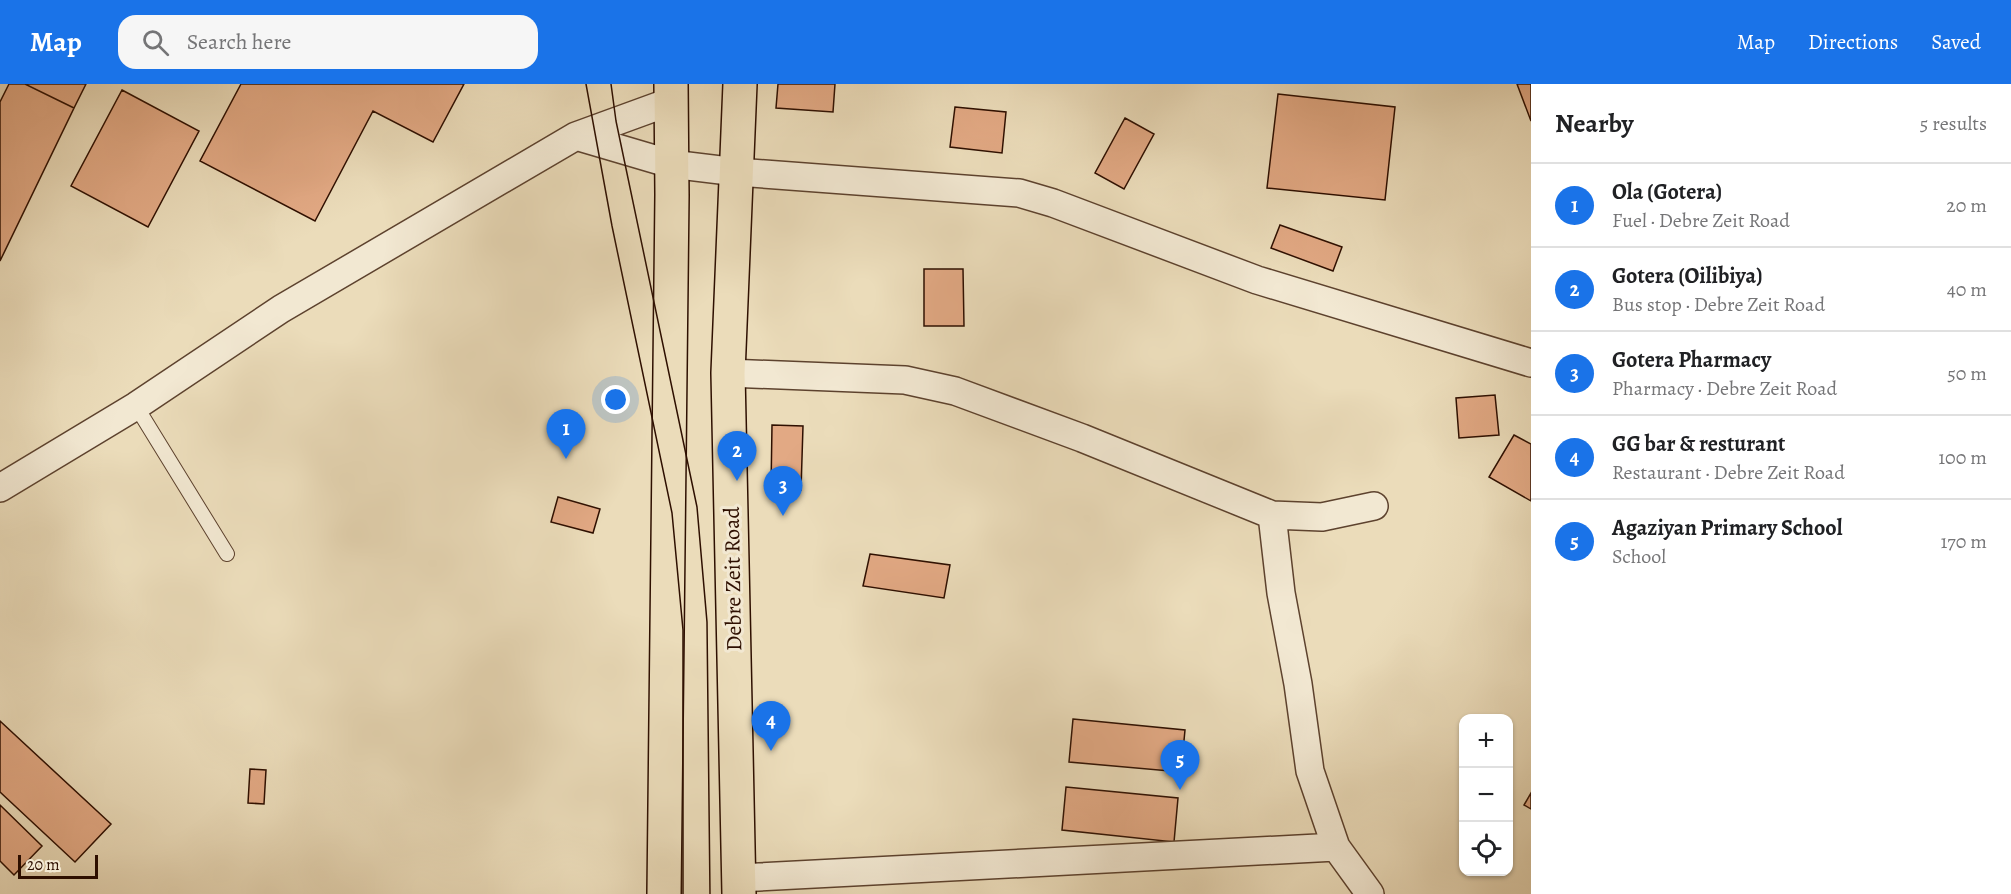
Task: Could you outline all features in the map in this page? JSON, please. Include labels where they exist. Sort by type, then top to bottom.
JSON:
[{"type":"main road","name":"Debre Zeit Road","points":[[739,886],[728,373],[740,84]]},
{"type":"main road","points":[[664,894],[671,92]]},
{"type":"street","points":[[0,488],[136,406],[281,309],[576,136],[671,92]]},
{"type":"street","points":[[576,136],[671,164],[737,172],[1019,193],[1053,202],[1257,280],[1531,363]]},
{"type":"street","points":[[728,373],[905,380],[955,391],[1082,438],[1272,515],[1322,517],[1374,506]]},
{"type":"street","points":[[1272,515],[1281,593],[1298,684],[1310,771],[1336,847],[1370,894]]},
{"type":"street","points":[[739,886],[1336,847]]},
{"type":"lane","points":[[136,406],[227,554]]},
{"type":"building","points":[[9,84],[25,84],[74,108],[0,261],[0,102]]},
{"type":"building","points":[[25,84],[86,84],[74,108]]},
{"type":"building","points":[[241,84],[464,84],[433,142],[373,111],[315,221],[200,161]]},
{"type":"building","points":[[778,84],[835,84],[833,112],[776,108]]},
{"type":"building","points":[[1517,84],[1531,84],[1531,121]]},
{"type":"building","points":[[122,90],[199,131],[148,227],[71,186]]},
{"type":"building","points":[[1278,94],[1395,107],[1385,200],[1267,188]]},
{"type":"building","points":[[955,107],[1006,112],[1002,153],[950,147]]},
{"type":"building","points":[[1125,118],[1154,134],[1124,189],[1095,173]]},
{"type":"building","points":[[1280,225],[1342,247],[1333,271],[1271,248]]},
{"type":"building","points":[[924,269],[963,269],[964,326],[924,326]]},
{"type":"building","points":[[1495,395],[1499,435],[1459,438],[1456,398]]},
{"type":"building","points":[[772,425],[803,426],[801,490],[771,489]]},
{"type":"building","points":[[1514,435],[1531,444],[1531,501],[1489,477]]},
{"type":"building","points":[[558,497],[600,509],[593,533],[551,522]]},
{"type":"building","points":[[870,554],[950,565],[944,598],[863,586]]},
{"type":"building","points":[[1073,719],[1185,730],[1181,772],[1069,762]]},
{"type":"building","points":[[0,721],[111,824],[75,862],[0,792]]},
{"type":"building","points":[[250,769],[266,770],[264,804],[248,803]]},
{"type":"building","points":[[1066,787],[1178,798],[1174,842],[1062,830]]},
{"type":"building","points":[[1531,793],[1531,809],[1524,805]]},
{"type":"building","points":[[0,805],[42,846],[14,875],[0,861]]},
{"type":"tram line","points":[[586,84],[612,226],[672,513],[683,630],[683,894]]},
{"type":"tram line","points":[[611,84],[616,121],[697,507],[707,622],[710,894]]},
{"type":"place","name":"Ola (Gotera)","points":[[566,459]]},
{"type":"place","name":"Gotera (Oilibiya)","points":[[737,481]]},
{"type":"place","name":"Gotera Pharmacy","points":[[783,516]]},
{"type":"place","name":"GG bar & resturant","points":[[771,751]]},
{"type":"place","name":"Agaziyan Primary School","points":[[1180,790]]}]
